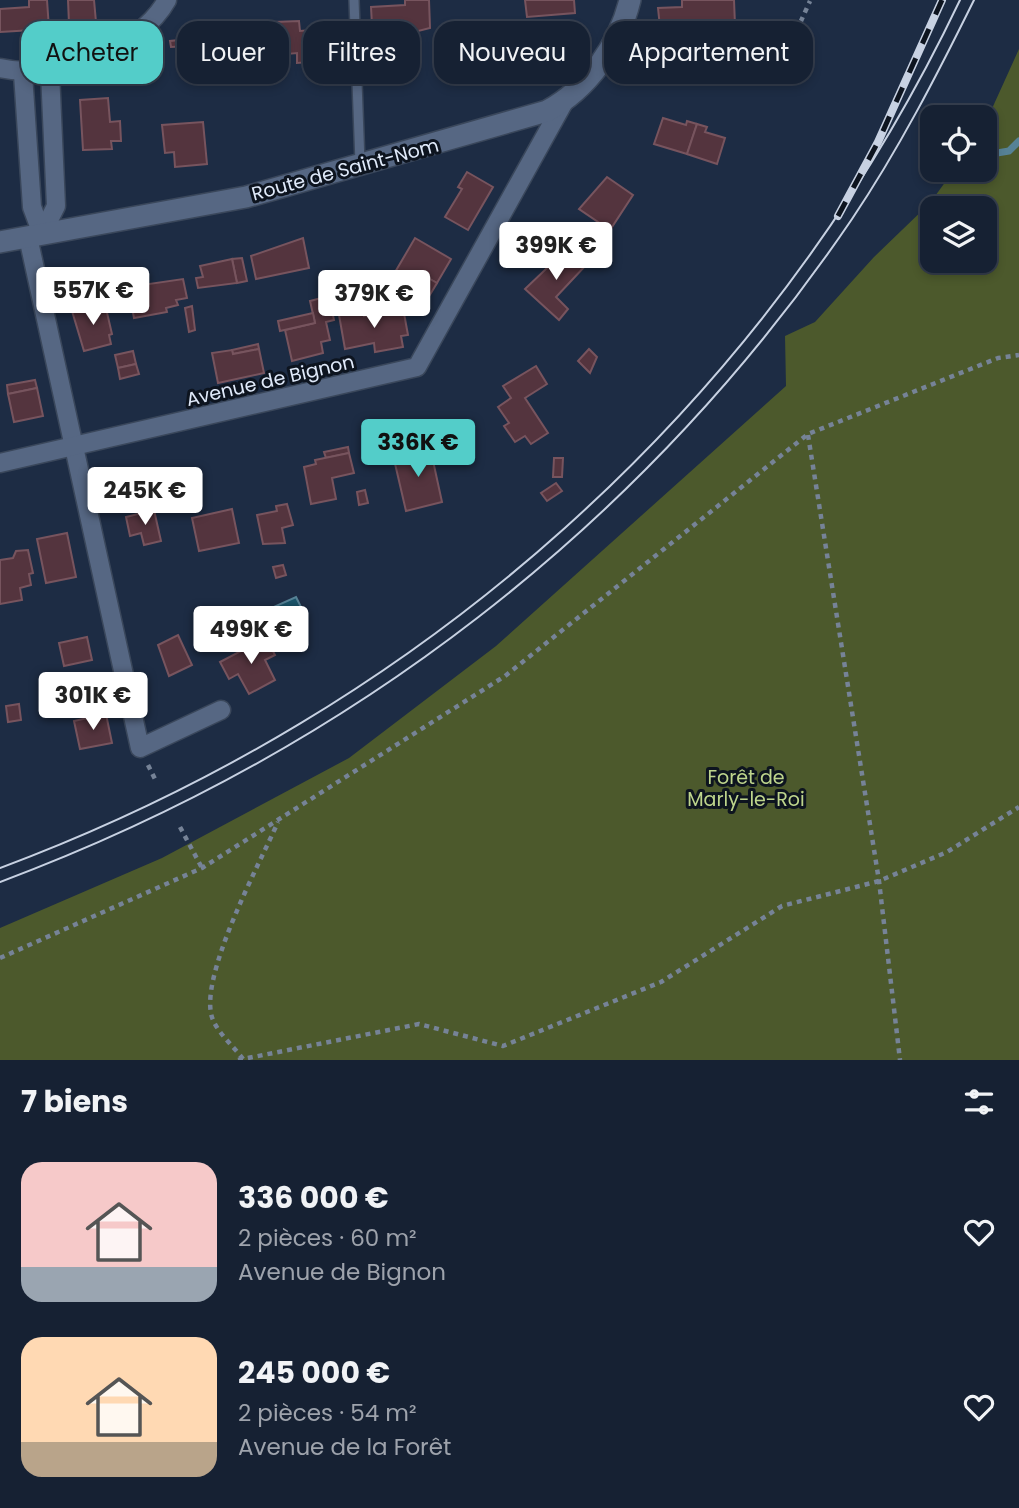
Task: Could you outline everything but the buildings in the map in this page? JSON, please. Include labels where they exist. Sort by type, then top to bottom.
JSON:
[{"type":"street","points":[[151,21],[158,16],[167,0]]},
{"type":"street","name":"Route de Saint-Nom","points":[[590,77],[618,34],[631,0]]},
{"type":"street","points":[[0,68],[21,73]]},
{"type":"street","points":[[24,84],[35,235],[74,446],[140,748],[222,710]]},
{"type":"street","points":[[35,235],[56,206],[51,84]]},
{"type":"street","name":"Route de Saint-Nom","points":[[0,242],[246,197],[522,120],[565,102],[583,84]]},
{"type":"street","name":"Avenue de Bignon","points":[[0,463],[417,367],[565,102]]},
{"type":"lane","points":[[354,0],[360,165]]},
{"type":"path","points":[[590,77],[610,77],[801,21],[810,1]]},
{"type":"path","points":[[0,958],[202,868],[279,822],[505,676],[808,434],[998,358],[1019,355]]},
{"type":"path","points":[[808,434],[879,881],[900,1060]]},
{"type":"path","points":[[238,1060],[419,1024],[503,1046],[661,982],[782,906],[879,881],[947,852],[1019,807]]},
{"type":"path","points":[[244,1060],[213,1019],[211,981],[230,929],[279,822]]},
{"type":"path","points":[[180,827],[202,868]]},
{"type":"green space","name":"Forêt de Marly-le-Roi","points":[[1019,49],[1019,1060],[0,1060],[0,928],[162,858],[349,758],[496,646],[786,386],[785,336],[815,322],[874,257],[920,213],[920,273],[997,273],[997,196],[935,196],[945,182],[997,182],[997,105],[994,105]]},
{"type":"water","points":[[296,597],[303,611],[273,625],[267,610]]},
{"type":"waterway","points":[[997,153],[1009,151],[1019,141]]},
{"type":"tram line","points":[[0,868],[154,802],[300,723],[438,632],[565,528],[682,412],[787,285],[880,148],[960,0]]},
{"type":"tram line","points":[[0,882],[128,829],[251,767],[367,696],[478,617],[582,530],[680,434],[770,331],[852,219],[886,166],[974,0]]},
{"type":"railway","points":[[838,216],[878,142],[942,0]]}]
